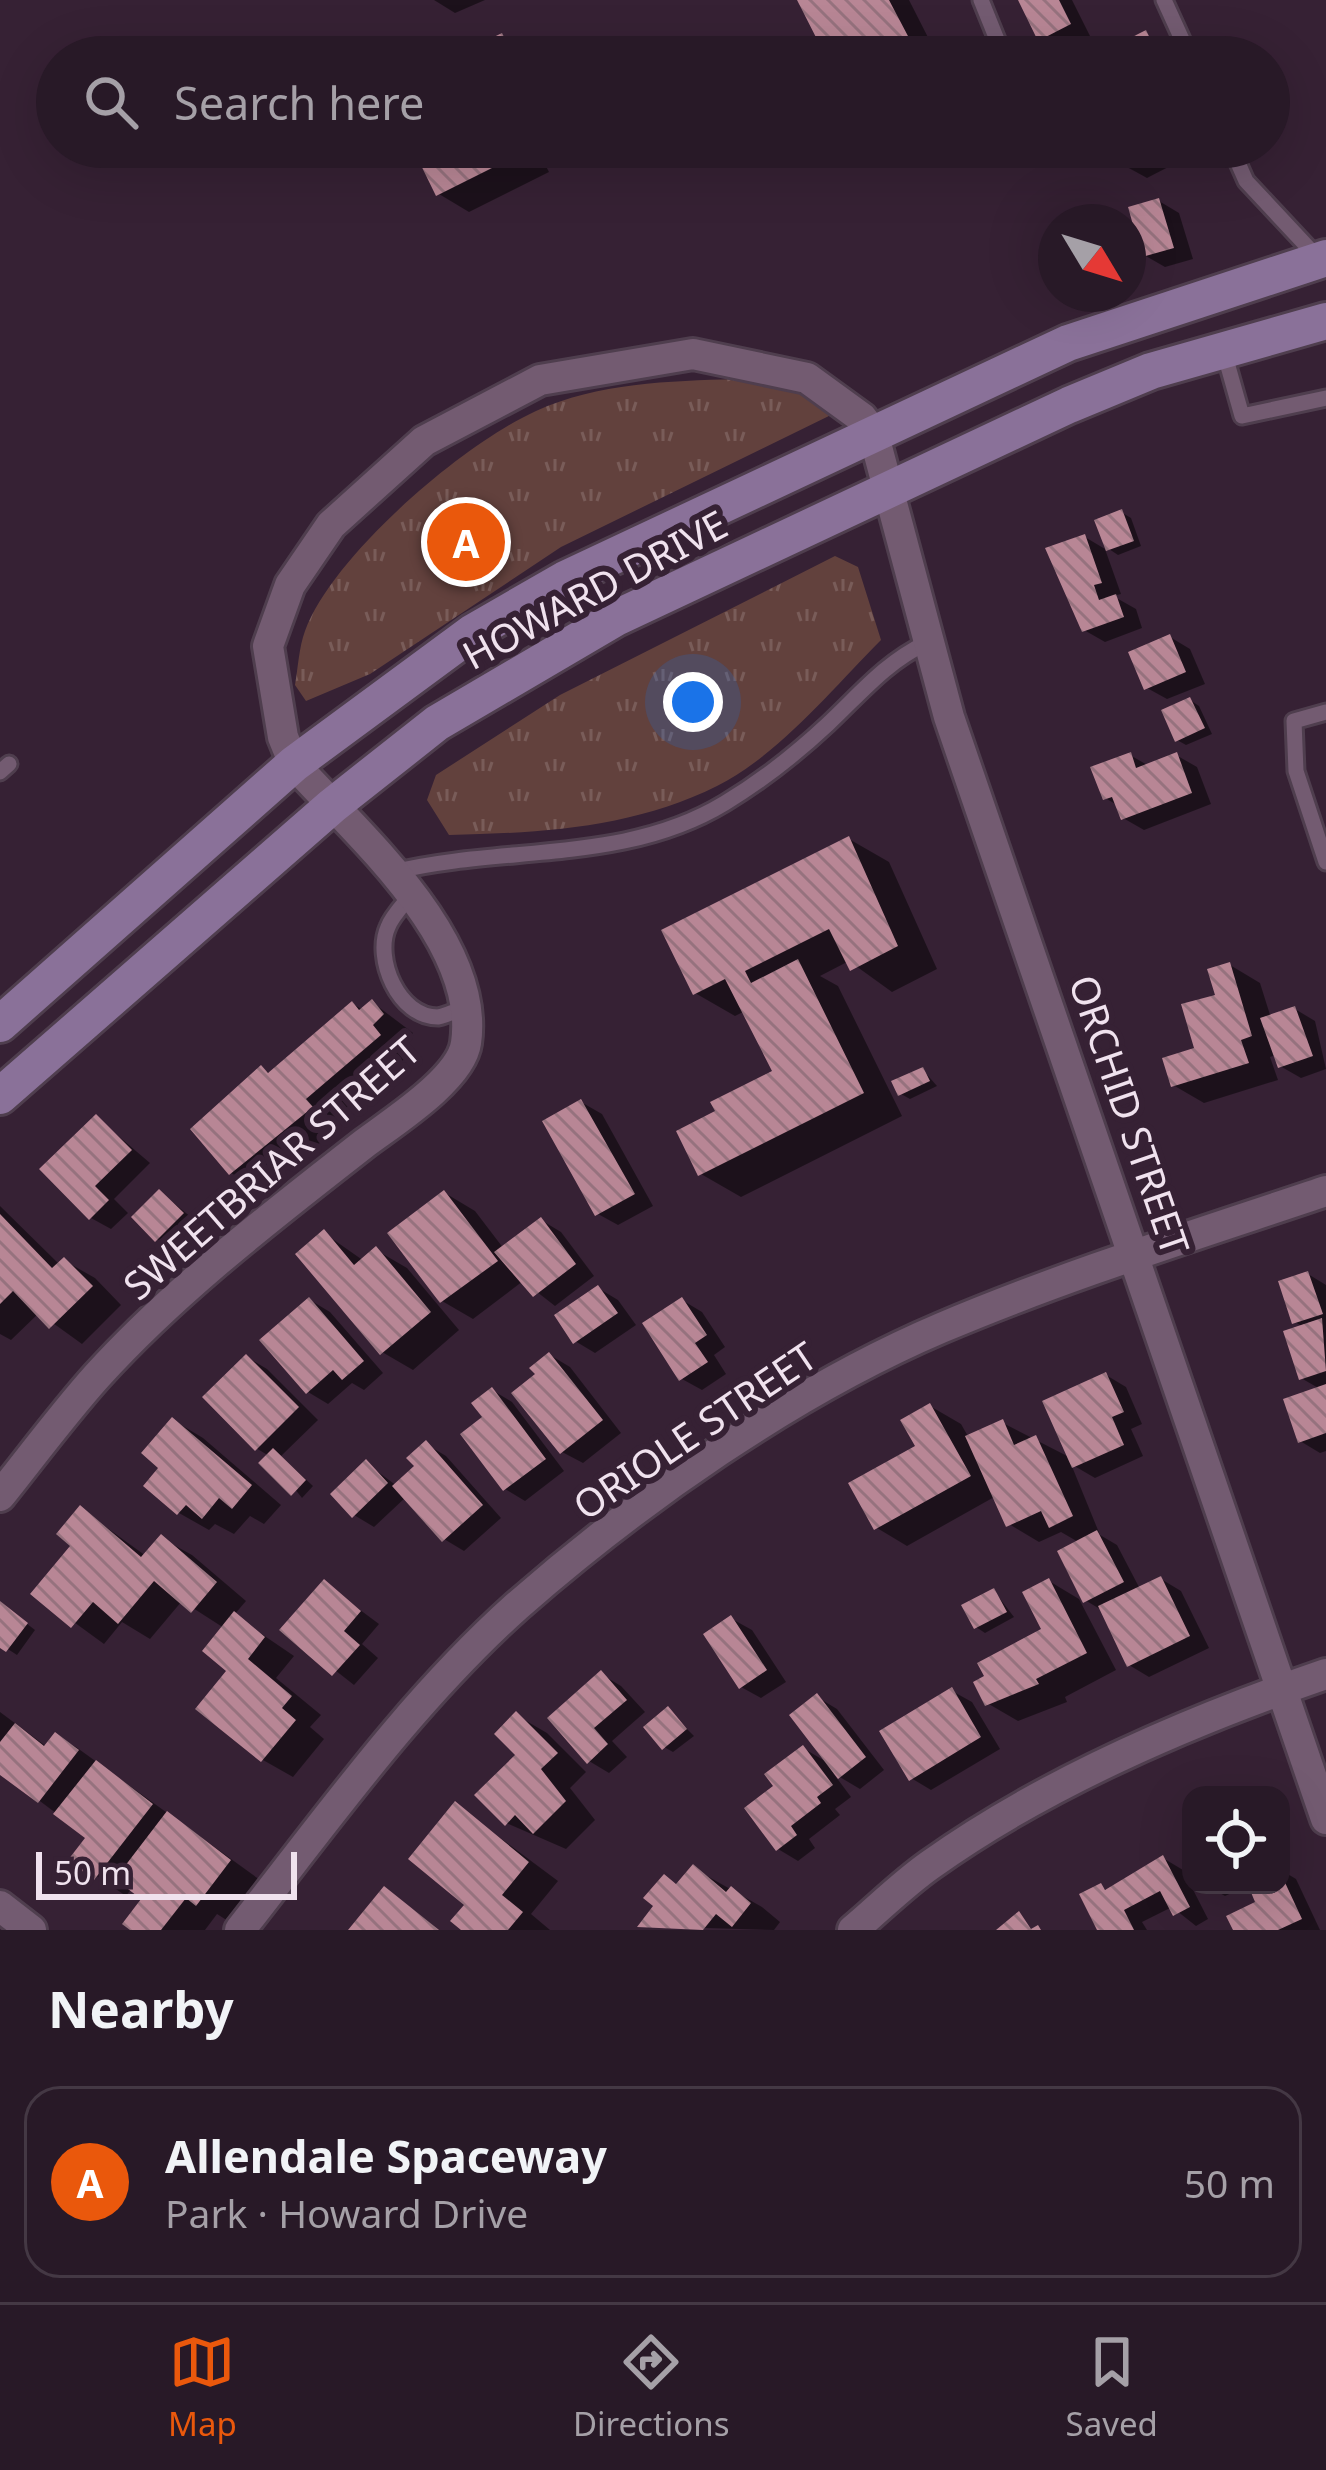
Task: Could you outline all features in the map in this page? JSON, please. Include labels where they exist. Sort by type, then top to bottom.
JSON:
[{"type":"main road","name":"HOWARD DRIVE","points":[[0,1024],[294,764],[473,632],[566,580],[1068,343],[1322,259]]},
{"type":"main road","name":"HOWARD DRIVE","points":[[0,1096],[332,806],[437,724],[543,656],[1070,405],[1223,349],[1326,321]]},
{"type":"street","points":[[465,1007],[453,964],[402,884],[294,764],[283,737],[268,646],[290,585],[331,525],[424,441],[540,380],[693,354],[807,378],[873,432]]},
{"type":"street","name":"ORCHID STREET","points":[[873,432],[926,643],[1326,1819]]},
{"type":"street","name":"SWEETBRIAR STREET","points":[[0,1496],[96,1376],[179,1295],[256,1228],[436,1088],[466,1047],[465,1007]]},
{"type":"street","name":"ORIOLE STREET","points":[[240,1930],[406,1718],[515,1608],[641,1508],[749,1433],[939,1328],[1326,1191]]},
{"type":"street","points":[[853,1930],[928,1866],[1007,1818],[1114,1762],[1326,1674]]},
{"type":"street","points":[[0,1906],[31,1930]]},
{"type":"lane","points":[[981,0],[996,36]]},
{"type":"lane","points":[[1164,0],[1180,36]]},
{"type":"lane","points":[[1240,168],[1246,181],[1322,259]]},
{"type":"lane","points":[[1223,349],[1242,416],[1326,398]]},
{"type":"lane","points":[[465,1007],[437,1017],[417,1010],[394,990],[384,955],[387,927],[402,884],[451,858],[637,843],[724,803],[826,726],[891,660],[926,643]]},
{"type":"lane","points":[[1326,712],[1294,721],[1296,771],[1326,862]]},
{"type":"green space","points":[[736,379],[795,385],[835,413],[561,547],[370,674],[306,701],[295,685],[303,637],[320,601],[371,537],[438,475],[506,427],[559,402],[609,389]]},
{"type":"green space","points":[[835,556],[858,567],[881,640],[804,719],[740,773],[685,800],[620,819],[552,830],[449,835],[427,800],[436,775],[560,695]]},
{"type":"building","points":[[797,0],[889,0],[908,36],[815,36]]},
{"type":"building","points":[[1018,0],[1059,0],[1071,24],[1048,36],[1036,36]]},
{"type":"building","points":[[422,168],[492,168],[436,196]]},
{"type":"building","points":[[1159,198],[1174,248],[1146,256],[1146,204],[1138,204]]},
{"type":"building","points":[[1122,509],[1134,541],[1106,551],[1094,520]]},
{"type":"building","points":[[1085,534],[1102,583],[1094,585],[1099,600],[1116,594],[1124,617],[1082,632],[1045,548]]},
{"type":"building","points":[[1170,634],[1186,672],[1144,690],[1128,652]]},
{"type":"building","points":[[1190,697],[1205,728],[1175,742],[1161,710]]},
{"type":"building","points":[[1131,752],[1136,768],[1177,752],[1192,793],[1121,820],[1112,797],[1103,800],[1090,767]]},
{"type":"building","points":[[849,836],[898,946],[850,971],[829,929],[745,971],[751,983],[798,959],[864,1093],[698,1176],[676,1131],[715,1111],[710,1102],[772,1071],[725,979],[693,995],[661,930]]},
{"type":"building","points":[[1230,962],[1252,1036],[1241,1040],[1249,1063],[1171,1087],[1162,1058],[1194,1048],[1181,1004],[1215,995],[1207,969]]},
{"type":"building","points":[[372,999],[384,1014],[373,1025],[381,1035],[306,1099],[313,1107],[229,1175],[190,1129],[261,1065],[268,1073],[352,1001],[359,1010]]},
{"type":"building","points":[[1295,1006],[1313,1056],[1278,1068],[1260,1018]]},
{"type":"building","points":[[923,1067],[930,1081],[898,1096],[891,1081]]},
{"type":"building","points":[[581,1099],[635,1194],[595,1216],[542,1121]]},
{"type":"building","points":[[96,1114],[132,1150],[95,1186],[109,1200],[89,1220],[39,1169]]},
{"type":"building","points":[[159,1189],[184,1213],[155,1242],[131,1217]]},
{"type":"building","points":[[444,1190],[498,1261],[440,1303],[387,1233]]},
{"type":"building","points":[[0,1214],[52,1268],[64,1257],[93,1286],[49,1329],[13,1291],[0,1304]]},
{"type":"building","points":[[541,1217],[576,1264],[533,1297],[494,1252]]},
{"type":"building","points":[[324,1229],[354,1265],[376,1246],[431,1312],[380,1355],[295,1254]]},
{"type":"building","points":[[1308,1271],[1323,1314],[1292,1324],[1278,1281]]},
{"type":"building","points":[[598,1285],[618,1313],[573,1344],[554,1315]]},
{"type":"building","points":[[309,1297],[364,1361],[342,1380],[333,1370],[306,1394],[259,1340]]},
{"type":"building","points":[[682,1297],[707,1335],[695,1343],[708,1362],[679,1381],[642,1323]]},
{"type":"building","points":[[1322,1318],[1326,1371],[1299,1380],[1283,1331]]},
{"type":"building","points":[[549,1352],[603,1420],[560,1454],[511,1393],[535,1374],[529,1368]]},
{"type":"building","points":[[246,1354],[299,1407],[255,1451],[202,1397]]},
{"type":"building","points":[[1106,1372],[1124,1412],[1112,1417],[1124,1445],[1072,1468],[1042,1401]]},
{"type":"building","points":[[1326,1384],[1326,1433],[1298,1443],[1283,1399]]},
{"type":"building","points":[[492,1387],[546,1459],[503,1491],[460,1434],[482,1417],[471,1403]]},
{"type":"building","points":[[930,1403],[971,1476],[874,1530],[848,1483],[915,1446],[900,1420]]},
{"type":"building","points":[[172,1417],[252,1485],[232,1509],[219,1498],[202,1519],[186,1505],[177,1515],[143,1486],[158,1468],[141,1453]]},
{"type":"building","points":[[1003,1419],[1014,1445],[1036,1435],[1073,1516],[1049,1528],[1041,1511],[1006,1527],[965,1436]]},
{"type":"building","points":[[426,1440],[483,1505],[442,1542],[392,1486],[414,1466],[406,1458]]},
{"type":"building","points":[[273,1448],[306,1480],[291,1496],[258,1463]]},
{"type":"building","points":[[366,1459],[388,1483],[352,1518],[330,1494]]},
{"type":"building","points":[[80,1505],[141,1557],[161,1534],[217,1582],[191,1613],[154,1581],[118,1624],[93,1602],[71,1628],[30,1594],[70,1546],[56,1534]]},
{"type":"building","points":[[1097,1530],[1124,1582],[1083,1603],[1057,1551]]},
{"type":"building","points":[[1161,1576],[1190,1636],[1127,1667],[1098,1606]]},
{"type":"building","points":[[1049,1578],[1087,1653],[1036,1679],[1039,1684],[985,1706],[973,1682],[984,1676],[977,1663],[1041,1629],[1022,1592]]},
{"type":"building","points":[[324,1579],[361,1611],[344,1631],[360,1645],[332,1676],[279,1630]]},
{"type":"building","points":[[994,1588],[1007,1612],[974,1629],[961,1605]]},
{"type":"building","points":[[0,1601],[28,1623],[6,1652],[0,1648]]},
{"type":"building","points":[[234,1611],[265,1637],[248,1659],[292,1696],[282,1708],[296,1720],[261,1762],[195,1709],[226,1671],[202,1651]]},
{"type":"building","points":[[731,1615],[767,1670],[739,1689],[703,1634]]},
{"type":"building","points":[[601,1670],[627,1700],[594,1728],[608,1744],[587,1764],[547,1718]]},
{"type":"building","points":[[952,1687],[981,1737],[909,1781],[879,1731]]},
{"type":"building","points":[[817,1693],[866,1757],[838,1779],[789,1715]]},
{"type":"building","points":[[668,1706],[687,1729],[662,1750],[643,1727]]},
{"type":"building","points":[[516,1711],[558,1753],[541,1769],[566,1801],[533,1834],[515,1815],[505,1826],[474,1795],[515,1755],[494,1734]]},
{"type":"building","points":[[15,1723],[44,1746],[55,1732],[79,1750],[38,1803],[0,1775],[0,1742]]},
{"type":"building","points":[[803,1745],[833,1785],[817,1797],[821,1803],[791,1826],[797,1835],[776,1851],[744,1808],[773,1786],[764,1774]]},
{"type":"building","points":[[96,1760],[153,1804],[94,1880],[68,1860],[85,1838],[53,1814]]},
{"type":"building","points":[[455,1801],[529,1862],[502,1895],[523,1912],[508,1930],[461,1930],[450,1921],[464,1905],[408,1859]]},
{"type":"building","points":[[167,1811],[231,1860],[196,1906],[186,1898],[161,1930],[130,1930],[122,1924],[141,1899],[115,1879]]},
{"type":"building","points":[[1163,1855],[1190,1907],[1173,1916],[1160,1891],[1124,1910],[1134,1930],[1097,1930],[1079,1894],[1101,1883],[1105,1890]]},
{"type":"building","points":[[693,1864],[726,1892],[731,1886],[751,1903],[732,1927],[716,1914],[703,1930],[637,1927],[653,1906],[643,1898],[664,1874],[676,1884]]},
{"type":"building","points":[[384,1886],[439,1930],[348,1930]]},
{"type":"building","points":[[1290,1893],[1302,1919],[1278,1930],[1233,1930],[1226,1916],[1255,1902],[1252,1894]]},
{"type":"building","points":[[1019,1911],[1031,1929],[1038,1925],[1041,1930],[996,1930]]},
{"type":"place","name":"Allendale Spaceway","points":[[466,542]]}]
